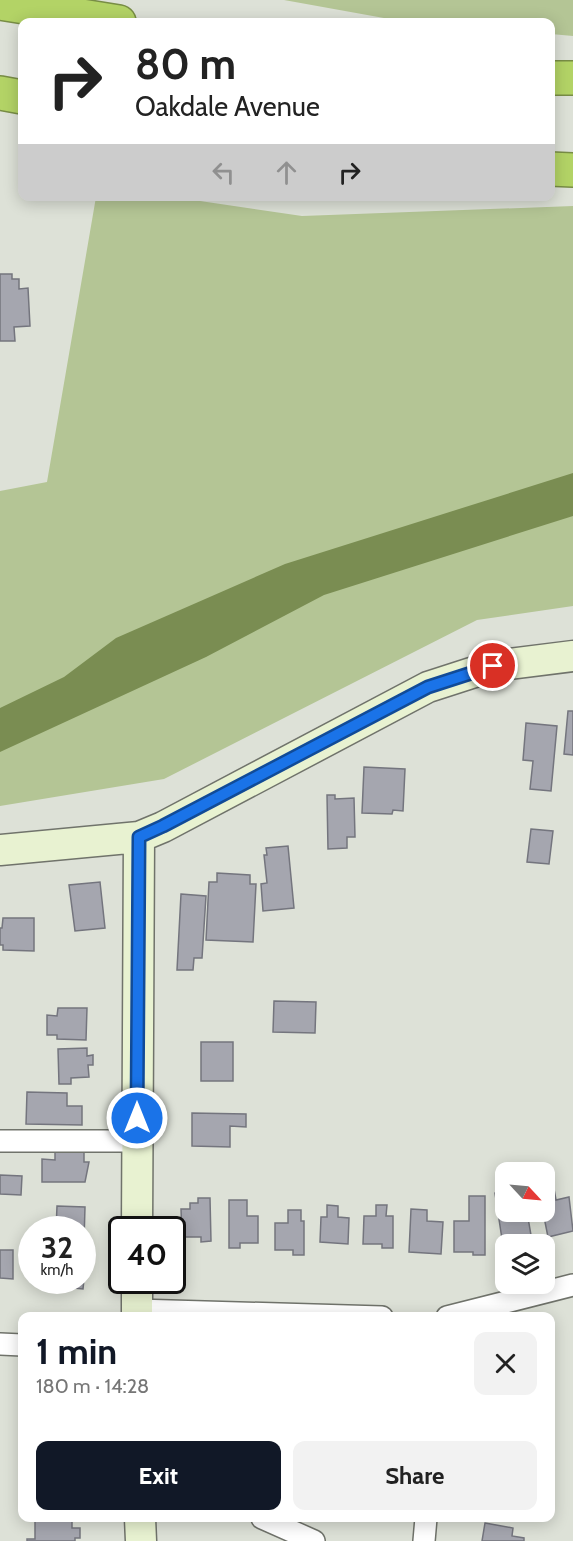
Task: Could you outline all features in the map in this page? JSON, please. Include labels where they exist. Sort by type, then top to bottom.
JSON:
[{"type":"highway","points":[[0,3],[94,18]]},
{"type":"highway","points":[[555,78],[573,78]]},
{"type":"highway","points":[[0,93],[18,96]]},
{"type":"highway","points":[[555,169],[573,170]]},
{"type":"street","points":[[0,850],[139,837],[428,687],[493,666],[573,656]]},
{"type":"street","points":[[137,1216],[139,837]]},
{"type":"street","points":[[0,1141],[136,1142]]},
{"type":"street","points":[[467,1312],[573,1285]]},
{"type":"street","points":[[137,1294],[137,1312]]},
{"type":"street","points":[[0,1344],[18,1345]]},
{"type":"street","points":[[140,1522],[141,1541]]},
{"type":"street","points":[[271,1522],[314,1541]]},
{"type":"street","points":[[424,1541],[426,1522]]},
{"type":"shaded area","points":[[284,0],[573,0],[573,36],[555,34],[555,18],[384,18]]},
{"type":"shaded area","points":[[95,201],[200,201],[302,216],[573,206],[573,606],[477,620],[164,779],[0,806],[0,491],[47,482]]},
{"type":"shaded area","points":[[573,473],[573,516],[324,595],[206,657],[0,752],[0,708],[64,677],[116,638],[285,564]]},
{"type":"building","points":[[0,274],[12,274],[12,279],[19,279],[19,289],[28,288],[30,326],[14,327],[15,341],[0,341]]},
{"type":"building","points":[[568,711],[573,711],[573,755],[564,754]]},
{"type":"building","points":[[526,723],[557,726],[551,791],[530,789],[533,761],[523,760]]},
{"type":"building","points":[[364,767],[405,769],[403,811],[393,810],[392,814],[362,813]]},
{"type":"building","points":[[327,795],[335,795],[335,799],[354,798],[355,837],[347,837],[347,848],[328,849]]},
{"type":"building","points":[[531,829],[553,831],[549,864],[527,862]]},
{"type":"building","points":[[288,846],[294,908],[263,911],[261,884],[267,883],[264,855],[267,855],[266,848]]},
{"type":"building","points":[[217,873],[250,875],[250,884],[256,884],[253,942],[206,940],[209,882],[217,882]]},
{"type":"building","points":[[100,882],[105,928],[75,931],[69,885]]},
{"type":"building","points":[[181,894],[206,896],[202,958],[194,958],[193,970],[177,970]]},
{"type":"building","points":[[3,918],[34,918],[34,951],[3,950],[3,945],[0,945],[0,928],[2,928]]},
{"type":"building","points":[[274,1001],[316,1002],[315,1033],[273,1032]]},
{"type":"building","points":[[58,1008],[87,1008],[86,1040],[57,1039],[57,1035],[47,1035],[47,1015],[57,1016]]},
{"type":"building","points":[[201,1042],[233,1042],[233,1081],[201,1081]]},
{"type":"building","points":[[87,1048],[87,1056],[93,1055],[93,1065],[88,1065],[89,1077],[71,1078],[71,1084],[59,1084],[58,1049]]},
{"type":"building","points":[[27,1092],[67,1093],[67,1106],[82,1106],[82,1125],[26,1124]]},
{"type":"building","points":[[192,1113],[246,1114],[246,1127],[230,1126],[230,1147],[192,1146]]},
{"type":"building","points":[[55,1152],[84,1152],[84,1162],[89,1162],[85,1182],[42,1182],[42,1159],[55,1160]]},
{"type":"building","points":[[0,1175],[22,1176],[21,1195],[0,1194]]},
{"type":"building","points":[[555,1194],[556,1200],[569,1197],[573,1231],[555,1235],[547,1234],[545,1222],[555,1222]]},
{"type":"building","points":[[469,1196],[485,1196],[485,1255],[473,1255],[473,1252],[454,1252],[454,1221],[469,1221]]},
{"type":"building","points":[[198,1198],[210,1198],[211,1241],[201,1242],[201,1237],[186,1237],[186,1216],[181,1216],[181,1209],[190,1209],[190,1203],[198,1203]]},
{"type":"building","points":[[229,1200],[247,1200],[247,1216],[258,1216],[258,1243],[240,1243],[240,1248],[229,1248]]},
{"type":"building","points":[[327,1205],[338,1206],[338,1217],[349,1218],[348,1244],[320,1242],[321,1217],[327,1217]]},
{"type":"building","points":[[376,1205],[387,1205],[386,1216],[393,1216],[393,1248],[382,1248],[382,1244],[363,1244],[364,1216],[376,1216]]},
{"type":"building","points":[[57,1206],[85,1207],[85,1216],[57,1216]]},
{"type":"building","points":[[411,1209],[427,1210],[427,1221],[443,1222],[441,1254],[409,1252]]},
{"type":"building","points":[[288,1210],[301,1210],[301,1221],[304,1221],[304,1255],[293,1255],[293,1250],[275,1250],[275,1223],[288,1223]]},
{"type":"building","points":[[499,1222],[529,1222],[531,1234],[501,1234]]},
{"type":"building","points":[[0,1250],[13,1250],[13,1279],[0,1278]]},
{"type":"building","points":[[35,1522],[72,1522],[72,1528],[80,1528],[80,1538],[75,1538],[75,1541],[27,1541],[27,1539],[35,1539]]},
{"type":"building","points":[[485,1523],[513,1528],[512,1536],[524,1538],[524,1541],[482,1541]]},
{"type":"route","points":[[137,1118],[139,837],[428,687],[493,666]]}]
